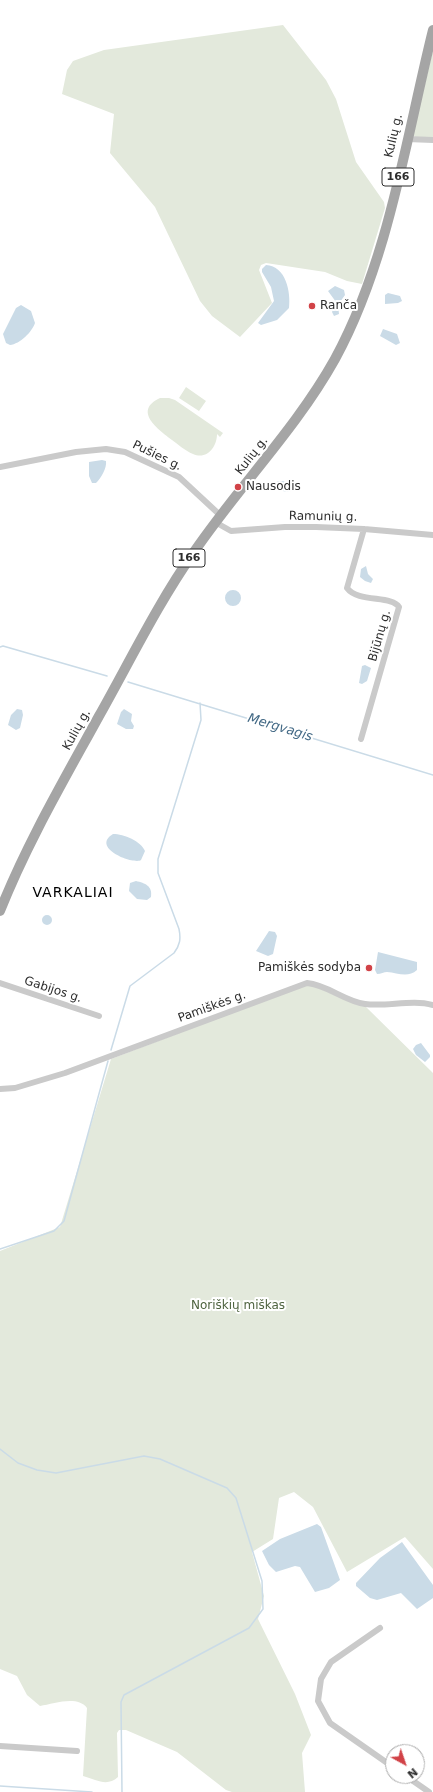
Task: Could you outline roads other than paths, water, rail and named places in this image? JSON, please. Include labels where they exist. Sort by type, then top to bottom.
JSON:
[{"type":"main road","name":"Kulių g.","points":[[0,911],[18,869],[42,822],[173,583],[218,519],[276,448],[297,419],[319,386],[344,340],[375,264],[433,30]]},
{"type":"street","points":[[407,139],[433,140]]},
{"type":"street","name":"Pušies g.","points":[[0,467],[76,452],[106,449],[125,452],[179,477],[218,519]]},
{"type":"street","name":"Ramunių g.","points":[[218,519],[231,531],[285,527],[364,528],[433,535]]},
{"type":"street","name":"Bijūnų g.","points":[[361,739],[399,608],[394,602],[361,596],[351,592],[347,588],[364,528]]},
{"type":"street","name":"Pamiškės g.","points":[[0,1089],[15,1088],[64,1073],[307,983],[319,985],[348,999],[364,1004],[433,1005]]},
{"type":"street","name":"Gabijos g.","points":[[0,984],[99,1016]]},
{"type":"street","points":[[380,1628],[331,1662],[320,1679],[318,1701],[330,1723],[385,1761]]},
{"type":"street","points":[[0,1746],[77,1751]]},
{"type":"street","points":[[418,1784],[429,1792]]},
{"type":"water","points":[[266,265],[273,266],[283,275],[288,288],[289,308],[277,320],[261,325],[258,323],[274,301],[271,287],[262,272],[262,269]]},
{"type":"water","points":[[335,286],[344,290],[345,295],[338,305],[339,314],[334,316],[332,312],[336,302],[328,291]]},
{"type":"water","points":[[388,293],[400,296],[402,301],[398,303],[385,304],[385,295]]},
{"type":"water","points":[[21,305],[31,311],[35,323],[25,337],[10,345],[6,343],[3,334],[16,308]]},
{"type":"water","points":[[383,329],[397,334],[400,343],[396,345],[380,336]]},
{"type":"water","points":[[102,460],[106,461],[105,470],[96,483],[92,483],[89,476],[89,462]]},
{"type":"water","points":[[278,481],[283,481],[289,484],[291,491],[287,492],[279,490],[275,484]]},
{"type":"water","points":[[366,566],[368,574],[373,579],[371,583],[360,577],[361,569]]},
{"type":"water","points":[[233,590],[239,592],[241,598],[239,604],[233,606],[227,604],[225,598],[227,592]]},
{"type":"water","points":[[365,665],[371,668],[367,681],[362,684],[359,683],[362,666]]},
{"type":"water","points":[[17,709],[22,710],[23,715],[20,728],[16,730],[8,725],[11,715]]},
{"type":"water","points":[[124,709],[132,714],[131,721],[134,726],[133,729],[126,729],[117,724],[121,712]]},
{"type":"water","points":[[113,834],[127,837],[140,844],[145,851],[141,860],[137,861],[123,858],[110,850],[107,845],[107,839]]},
{"type":"water","points":[[136,881],[145,884],[150,888],[151,897],[147,900],[137,899],[129,891],[130,883]]},
{"type":"water","points":[[45,915],[49,915],[52,920],[49,925],[45,925],[42,922],[42,918]]},
{"type":"water","points":[[269,931],[275,932],[277,936],[273,954],[268,956],[256,951]]},
{"type":"water","points":[[378,952],[417,962],[417,970],[410,974],[387,972],[377,974],[375,970]]},
{"type":"water","points":[[421,1043],[430,1055],[425,1062],[416,1055],[413,1049],[416,1045]]},
{"type":"water","points":[[317,1524],[321,1527],[340,1580],[329,1588],[315,1592],[300,1567],[295,1566],[276,1572],[269,1565],[262,1551],[280,1539]]},
{"type":"water","points":[[402,1542],[433,1585],[433,1598],[417,1609],[401,1593],[377,1600],[370,1598],[356,1586],[356,1583],[380,1558]]},
{"type":"waterway","name":"Mergvagis","points":[[0,647],[3,646],[107,676]]},
{"type":"waterway","name":"Mergvagis","points":[[128,682],[433,775]]},
{"type":"waterway","points":[[111,1050],[130,986],[174,953],[180,942],[179,929],[158,873],[158,859],[201,720],[200,703]]},
{"type":"waterway","points":[[0,1249],[54,1231],[64,1221],[108,1061]]},
{"type":"waterway","points":[[0,1449],[18,1463],[37,1470],[56,1473],[144,1456],[160,1459],[227,1488],[236,1498],[262,1581],[263,1609],[249,1628],[124,1695],[121,1702],[122,1792]]},
{"type":"waterway","points":[[0,1786],[92,1792]]},
{"type":"place","name":"Ranča","points":[[312,306]]},
{"type":"place","name":"Nausodis","points":[[238,487]]},
{"type":"place","name":"Pamiškės sodyba","points":[[369,968]]},
{"type":"district","name":"VARKALIAI","points":[[73,893]]},
{"type":"park label","name":"Noriškių miškas","points":[[238,1306]]}]
